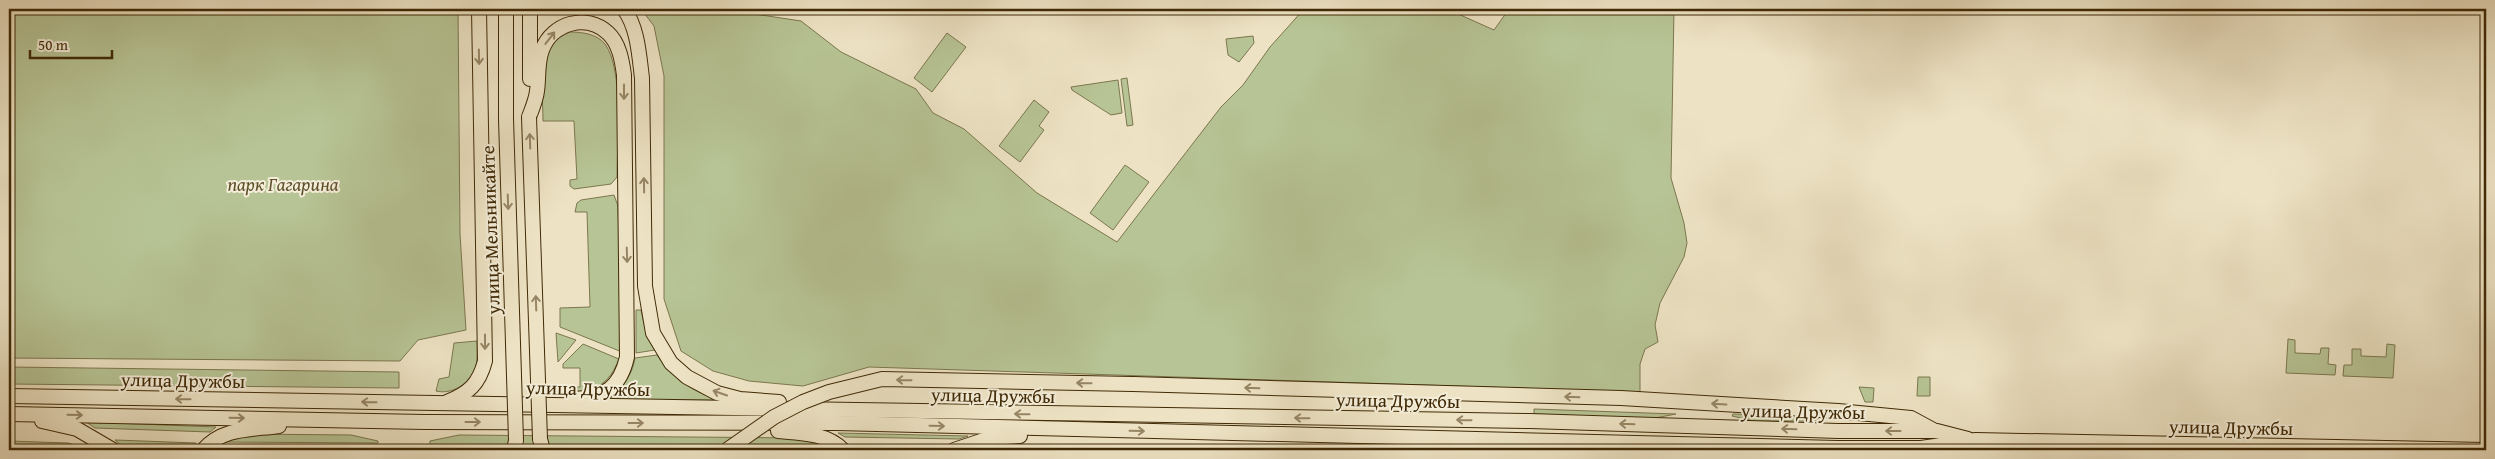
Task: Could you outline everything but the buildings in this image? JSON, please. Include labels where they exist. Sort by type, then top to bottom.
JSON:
[{"type":"main road","points":[[442,404],[472,390],[481,375],[485,361],[479,9]]},
{"type":"main road","name":"улица Мельникайте","points":[[506,9],[506,119],[516,447]]},
{"type":"main road","points":[[530,9],[530,117],[541,447]]},
{"type":"main road","points":[[624,9],[630,17],[639,49],[642,78],[645,286],[653,333],[671,363],[687,377],[717,393],[740,399],[783,402],[836,411]]},
{"type":"main road","points":[[530,117],[537,92],[542,49],[548,38],[556,30],[567,24],[580,22],[598,27],[608,33],[616,45],[624,75],[627,357],[624,369],[617,383],[602,395],[586,399],[551,401],[530,406]]},
{"type":"main road","points":[[728,450],[774,417],[802,402],[829,392],[882,379],[1621,398],[1838,411],[1911,418],[1937,432]]},
{"type":"main road","name":"улица Дружбы","points":[[9,396],[1530,421],[1838,431],[1937,432],[1976,440]]},
{"type":"main road","points":[[1838,411],[1838,449]]},
{"type":"main road","name":"улица Дружбы","points":[[9,414],[317,420],[717,424],[836,423],[1838,449],[1921,448],[1976,440],[2486,450]]},
{"type":"main road","points":[[9,419],[50,422],[77,429],[113,450]]},
{"type":"main road","points":[[203,450],[215,439],[236,431],[317,420]]},
{"type":"main road","points":[[717,424],[822,437],[843,450]]},
{"type":"main road","points":[[954,450],[990,438],[1057,435],[1088,429]]},
{"type":"green space","name":"парк Гагарина","points":[[9,9],[458,9],[460,234],[466,330],[418,340],[400,361],[9,358]]},
{"type":"green space","points":[[641,9],[739,9],[748,13],[801,21],[841,52],[916,89],[933,113],[964,129],[1037,193],[1117,242],[1221,107],[1243,85],[1270,47],[1304,9],[1447,9],[1494,30],[1509,9],[1674,9],[1671,178],[1684,223],[1687,243],[1684,257],[1660,303],[1655,325],[1658,342],[1645,349],[1640,364],[1640,392],[869,367],[803,386],[749,381],[713,371],[681,351],[664,299],[664,76],[654,26]]},
{"type":"green space","points":[[570,32],[584,33],[598,38],[605,44],[611,56],[617,89],[618,127],[617,177],[611,184],[574,189],[570,186],[570,180],[577,179],[574,121],[543,121],[542,74],[545,56],[552,44]]},
{"type":"green space","points":[[947,33],[966,47],[932,92],[914,78]]},
{"type":"green space","points":[[1253,36],[1254,43],[1239,62],[1228,55],[1226,39]]},
{"type":"green space","points":[[1127,78],[1133,125],[1127,126],[1121,79]]},
{"type":"green space","points":[[1118,80],[1122,113],[1111,115],[1072,90],[1071,87]]},
{"type":"green space","points":[[1034,100],[1049,112],[1039,126],[1044,130],[1020,162],[999,146]]},
{"type":"green space","points":[[1125,165],[1149,182],[1113,230],[1090,213]]},
{"type":"green space","points":[[614,195],[618,206],[622,352],[560,327],[560,308],[590,307],[587,212],[575,212],[577,203],[581,200]]},
{"type":"green space","points":[[636,310],[641,310],[645,328],[655,350],[636,353]]},
{"type":"green space","points":[[556,333],[576,340],[558,362]]},
{"type":"green space","points":[[2288,339],[2295,340],[2295,353],[2320,354],[2321,348],[2329,348],[2328,364],[2336,365],[2335,375],[2286,373]]},
{"type":"green space","points":[[477,341],[476,366],[469,379],[454,390],[436,391],[439,379],[449,377],[454,343]]},
{"type":"green space","points":[[583,344],[619,359],[614,370],[602,384],[595,388],[587,391],[556,395],[555,388],[580,387],[580,368],[563,368],[563,364]]},
{"type":"green space","points":[[2387,344],[2395,345],[2393,378],[2343,376],[2344,365],[2352,365],[2352,349],[2361,349],[2361,356],[2386,357]]},
{"type":"green space","points":[[657,355],[670,371],[684,383],[700,393],[719,400],[606,400],[625,382],[634,365],[635,358]]},
{"type":"green space","points":[[9,367],[399,372],[399,388],[9,384]]},
{"type":"green space","points":[[1918,377],[1930,377],[1930,396],[1917,396]]},
{"type":"green space","points":[[1859,387],[1874,388],[1873,402],[1865,402]]},
{"type":"green space","points":[[1534,409],[1676,414],[1650,419],[1534,414]]},
{"type":"green space","points":[[1733,414],[1820,417],[1815,421],[1754,421],[1732,416]]},
{"type":"green space","points":[[86,422],[216,427],[210,432],[95,428]]},
{"type":"green space","points":[[838,433],[968,436],[959,439],[845,437]]},
{"type":"green space","points":[[246,434],[351,435],[378,441],[378,443],[223,442]]},
{"type":"green space","points":[[459,435],[803,438],[831,447],[430,445],[430,441]]},
{"type":"green space","points":[[115,440],[196,443],[193,450],[127,450]]},
{"type":"green space","points":[[9,441],[68,443],[91,450],[9,450]]}]
